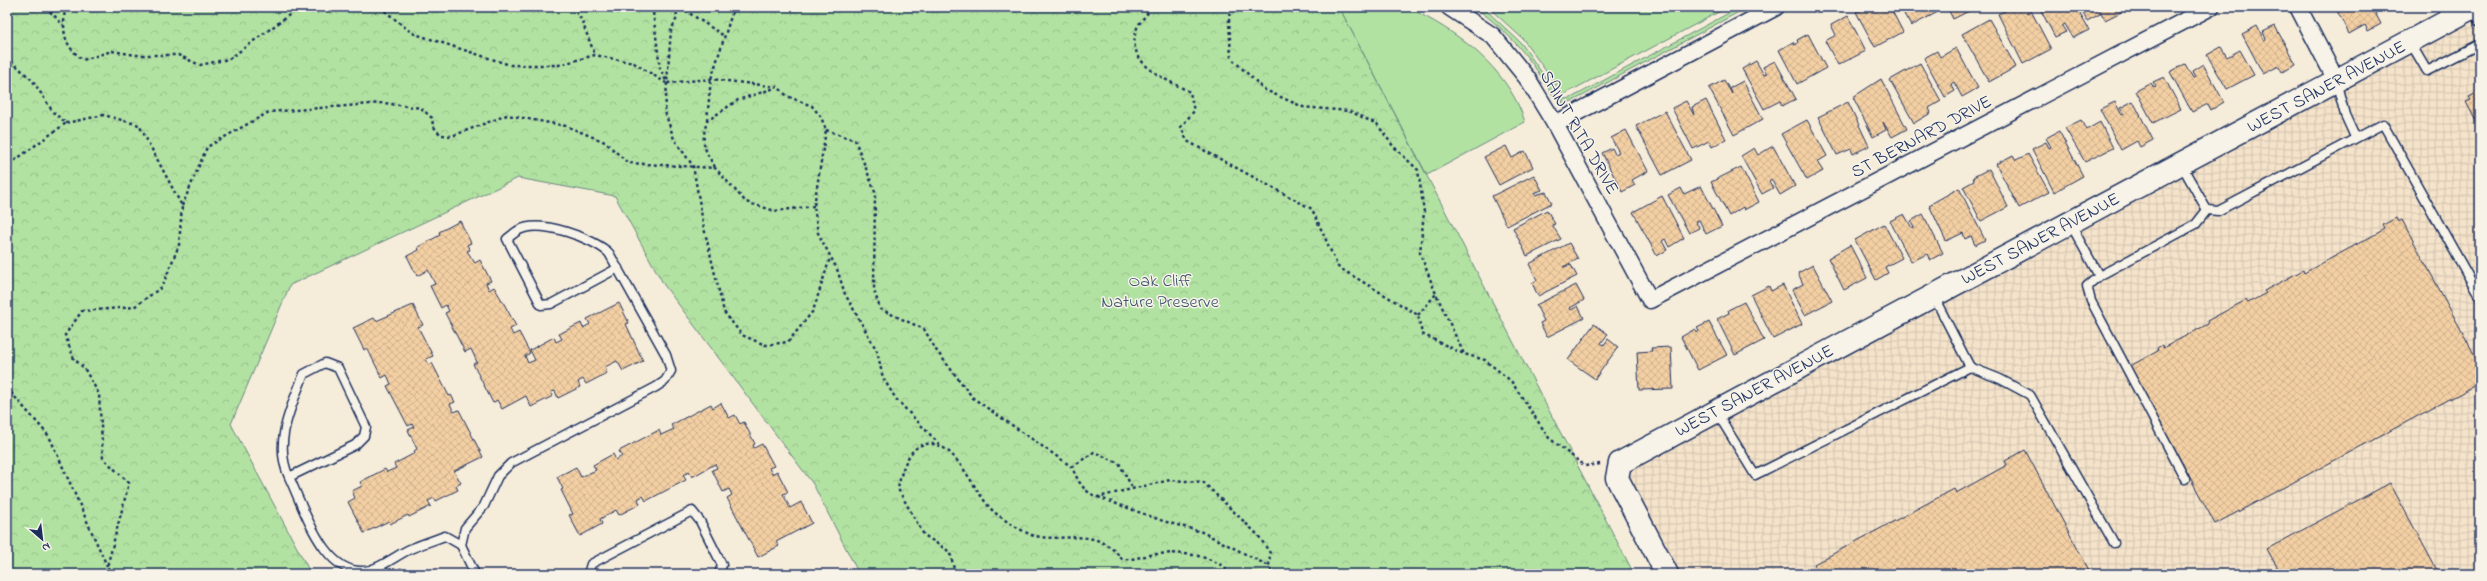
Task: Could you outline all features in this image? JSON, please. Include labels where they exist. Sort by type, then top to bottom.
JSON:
[{"type":"street","name":"SAINT RITA DRIVE","points":[[1449,7],[1492,36],[1527,78],[1555,124],[1650,300]]},
{"type":"street","points":[[1555,124],[1776,7]]},
{"type":"street","name":"ST BERNARD DRIVE","points":[[1650,300],[2211,7]]},
{"type":"street","points":[[2298,7],[2336,80]]},
{"type":"street","name":"WEST SANER AVENUE","points":[[1618,471],[1715,410],[2410,41],[2476,12]]},
{"type":"street","points":[[1618,471],[1667,574]]},
{"type":"lane","points":[[2410,41],[2427,70],[2480,44]]},
{"type":"lane","points":[[2336,80],[2345,115],[2355,137]]},
{"type":"lane","points":[[2207,210],[2218,211],[2355,137],[2383,124],[2480,296]]},
{"type":"lane","points":[[2181,163],[2207,210]]},
{"type":"lane","points":[[2185,479],[2090,301],[2087,286],[2099,276],[2196,224],[2207,210]]},
{"type":"lane","points":[[2070,222],[2099,276]]},
{"type":"lane","points":[[461,545],[466,528],[484,506],[498,476],[512,463],[665,381],[670,371],[666,355],[618,268],[609,253],[600,245],[546,227],[520,229],[507,239],[541,305],[551,304],[618,268]]},
{"type":"lane","points":[[1933,295],[1970,367],[2000,379],[2030,395],[2114,542]]},
{"type":"lane","points":[[289,477],[355,445],[364,436],[366,427],[338,368],[325,363],[304,374],[290,410],[280,449],[289,477],[325,554],[339,567],[354,572],[370,570],[411,548],[445,536],[461,545],[475,574]]},
{"type":"lane","points":[[1715,410],[1755,475],[1970,367]]},
{"type":"lane","points":[[588,574],[591,564],[692,511],[700,521],[722,565],[719,574]]},
{"type":"path","points":[[46,7],[63,25]]},
{"type":"path","points":[[64,7],[63,25],[69,49],[83,60],[112,51],[136,55],[178,54],[200,65],[229,59],[296,10],[307,7]]},
{"type":"path","points":[[380,7],[412,33],[510,65],[559,65],[595,55],[634,63],[667,83],[711,79],[737,80],[778,87],[787,96],[812,106],[821,116],[826,130],[814,206],[818,233],[831,257],[846,294],[877,351],[883,378],[896,399],[940,446],[951,454],[997,515],[1033,536],[1070,536],[1102,542],[1114,548],[1122,559],[1130,560],[1151,555],[1186,554],[1214,560],[1232,574]]},
{"type":"path","points":[[572,7],[581,19],[595,55]]},
{"type":"path","points":[[654,7],[652,12],[660,68],[667,83]]},
{"type":"path","points":[[676,7],[677,18],[671,30],[665,112],[674,139],[693,166],[704,228],[724,312],[742,335],[765,345],[788,342],[813,311],[831,257]]},
{"type":"path","points":[[680,7],[724,36]]},
{"type":"path","points":[[734,7],[711,79],[707,121],[702,137],[704,150],[715,168],[746,202],[775,211],[814,206]]},
{"type":"path","points":[[1151,7],[1136,30],[1134,48],[1146,68],[1190,92],[1194,111],[1181,127],[1187,141],[1312,208],[1338,267],[1418,315],[1422,334],[1464,354],[1485,360],[1511,381],[1549,438],[1584,466],[1618,471]]},
{"type":"path","points":[[1230,7],[1228,20],[1231,58],[1265,90],[1303,107],[1349,111],[1377,124],[1393,146],[1418,170],[1424,212],[1420,253],[1436,294],[1464,354]]},
{"type":"path","points":[[7,57],[32,81],[53,112],[66,123]]},
{"type":"path","points":[[707,121],[738,100],[778,87]]},
{"type":"path","points":[[107,566],[129,483],[103,458],[99,394],[84,368],[74,359],[65,335],[82,311],[134,307],[162,287],[179,245],[182,206],[207,147],[269,112],[384,103],[421,108],[432,118],[433,126],[441,135],[452,136],[507,115],[566,126],[605,142],[628,163],[715,168]]},
{"type":"path","points":[[7,166],[66,123],[104,115],[139,125],[182,206]]},
{"type":"path","points":[[826,130],[855,140],[875,192],[874,290],[880,309],[924,329],[936,350],[973,398],[1072,467],[1078,481],[1087,493],[1163,521],[1202,532],[1269,566]]},
{"type":"path","points":[[1418,315],[1436,294]]},
{"type":"path","points":[[7,388],[49,436],[107,566],[113,574]]},
{"type":"path","points":[[940,446],[927,444],[915,450],[903,466],[898,489],[924,535],[946,550],[951,556],[956,574]]},
{"type":"path","points":[[1072,467],[1094,452],[1119,463],[1133,489]]},
{"type":"path","points":[[1098,497],[1170,480],[1203,482],[1258,535],[1270,553],[1269,566],[1273,574]]},
{"type":"shaded area","points":[[2480,18],[2480,574],[1679,574],[1623,469]]},
{"type":"green space","points":[[1382,5],[1406,7],[1444,27],[1459,37],[1487,61],[1499,75],[1518,105],[1525,122],[1427,175],[1339,7]]},
{"type":"green space","name":"Oak Cliff Nature Preserve","points":[[7,7],[1339,7],[1634,574],[859,574],[813,484],[664,285],[615,196],[518,178],[290,285],[231,424],[311,574],[7,574]]},
{"type":"green space","points":[[1474,7],[1481,7],[1486,10],[1521,43],[1559,97],[1559,100],[1554,97],[1537,71],[1510,37]]},
{"type":"green space","points":[[1488,7],[1728,7],[1563,95],[1523,39]]},
{"type":"green space","points":[[1740,7],[1748,7],[1573,101],[1562,103],[1563,99],[1571,98]]},
{"type":"building","points":[[1866,7],[1890,7],[1903,32],[1875,47],[1856,12]]},
{"type":"building","points":[[1900,7],[1936,7],[1938,12],[1911,26]]},
{"type":"building","points":[[1947,7],[1977,7],[1953,19]]},
{"type":"building","points":[[2012,7],[2029,7],[2051,49],[2023,64],[1998,14]]},
{"type":"building","points":[[2039,7],[2076,7],[2089,30],[2073,38],[2065,24],[2062,26],[2066,32],[2055,37]]},
{"type":"building","points":[[2080,7],[2096,7],[2100,14],[2087,21]]},
{"type":"building","points":[[2098,7],[2118,7],[2121,12],[2105,20]]},
{"type":"building","points":[[2335,7],[2372,7],[2381,24],[2368,31],[2365,25],[2349,34]]},
{"type":"building","points":[[1848,16],[1866,51],[1838,65],[1825,41],[1836,35],[1831,25]]},
{"type":"building","points":[[1989,19],[2016,67],[1989,82],[1962,34]]},
{"type":"building","points":[[2257,26],[2264,40],[2266,39],[2263,32],[2275,26],[2296,65],[2282,72],[2279,66],[2263,74],[2242,34]]},
{"type":"building","points":[[1808,34],[1826,68],[1797,84],[1779,50],[1793,42],[1795,45],[1798,43],[1797,40]]},
{"type":"building","points":[[2221,47],[2227,57],[2240,50],[2254,75],[2227,89],[2207,55]]},
{"type":"building","points":[[1956,48],[1978,88],[1962,97],[1954,82],[1951,84],[1955,91],[1945,97],[1924,58],[1937,51],[1940,57]]},
{"type":"building","points":[[1756,61],[1764,75],[1767,74],[1763,67],[1775,61],[1796,99],[1782,106],[1780,101],[1764,109],[1742,69]]},
{"type":"building","points":[[1920,63],[1941,101],[1929,108],[1931,113],[1914,123],[1890,80]]},
{"type":"building","points":[[2185,64],[2193,78],[2195,77],[2192,71],[2203,64],[2224,102],[2211,110],[2208,104],[2192,112],[2170,72]]},
{"type":"building","points":[[2164,77],[2181,109],[2153,123],[2136,91],[2151,83],[2154,88],[2156,87],[2153,82]]},
{"type":"building","points":[[1881,79],[1907,129],[1892,137],[1883,122],[1886,130],[1873,137],[1853,97]]},
{"type":"building","points":[[1724,80],[1732,94],[1730,88],[1743,81],[1763,119],[1734,135],[1709,88]]},
{"type":"building","points":[[2480,91],[2480,129],[2466,102],[2471,100],[2469,97]]},
{"type":"building","points":[[1706,100],[1726,139],[1712,147],[1709,141],[1693,149],[1672,108],[1686,101],[1694,115],[1692,107]]},
{"type":"building","points":[[2133,101],[2153,140],[2140,147],[2137,141],[2121,150],[2100,109],[2115,102],[2122,115],[2124,114],[2120,108]]},
{"type":"building","points":[[1848,102],[1869,146],[1853,154],[1851,149],[1837,155],[1818,117]]},
{"type":"building","points":[[1665,111],[1691,160],[1662,175],[1636,126]]},
{"type":"building","points":[[1807,120],[1827,156],[1817,162],[1823,171],[1807,180],[1781,134]]},
{"type":"building","points":[[2081,120],[2086,130],[2100,122],[2113,148],[2085,162],[2065,128]]},
{"type":"building","points":[[1626,130],[1648,171],[1632,180],[1635,185],[1622,192],[1602,153],[1612,148],[1615,154],[1619,152],[1611,138]]},
{"type":"building","points":[[2059,131],[2083,176],[2054,192],[2032,149],[2046,142],[2049,148],[2051,147],[2046,138]]},
{"type":"building","points":[[1506,146],[1512,158],[1525,151],[1533,167],[1499,185],[1484,157]]},
{"type":"building","points":[[1773,146],[1795,186],[1780,195],[1771,179],[1769,181],[1773,188],[1762,194],[1741,156],[1754,148],[1758,155]]},
{"type":"building","points":[[2028,154],[2049,192],[2019,208],[1996,164],[2013,155],[2016,160]]},
{"type":"building","points":[[1741,167],[1759,202],[1744,210],[1743,207],[1729,216],[1711,182]]},
{"type":"building","points":[[1989,169],[2008,207],[1981,221],[1963,187],[1974,181],[1973,177]]},
{"type":"building","points":[[1534,175],[1542,190],[1534,193],[1535,195],[1546,192],[1552,203],[1507,226],[1492,196]]},
{"type":"building","points":[[1701,186],[1722,226],[1706,234],[1699,220],[1696,222],[1699,228],[1689,233],[1668,195],[1681,188],[1684,194]]},
{"type":"building","points":[[1959,188],[1985,240],[1975,245],[1971,236],[1965,239],[1963,233],[1946,241],[1929,205]]},
{"type":"building","points":[[1662,196],[1684,238],[1669,247],[1665,239],[1662,241],[1667,250],[1657,256],[1633,212]]},
{"type":"building","points":[[1547,210],[1555,224],[1552,225],[1561,239],[1527,256],[1513,228]]},
{"type":"building","points":[[1904,214],[1912,228],[1914,227],[1911,221],[1923,214],[1943,253],[1930,260],[1927,254],[1911,262],[1890,221]]},
{"type":"building","points":[[2396,218],[2398,222],[2402,220],[2480,365],[2480,383],[2215,524],[2130,366],[2158,351],[2157,348],[2162,345],[2163,348],[2208,324],[2207,321],[2246,300],[2248,303],[2266,293],[2264,291],[2303,270],[2304,273],[2385,229],[2383,225]]},
{"type":"building","points":[[460,221],[471,243],[467,245],[470,250],[467,251],[475,263],[480,260],[491,281],[486,283],[489,290],[494,287],[503,302],[516,326],[510,329],[513,335],[519,332],[530,353],[525,356],[528,363],[535,360],[530,350],[554,337],[556,342],[562,339],[559,334],[581,323],[583,328],[590,324],[587,319],[619,303],[629,323],[626,324],[643,361],[623,371],[617,361],[605,367],[607,373],[586,384],[583,379],[578,382],[580,387],[558,398],[555,391],[551,392],[553,396],[531,407],[526,396],[502,409],[497,400],[493,403],[473,364],[477,362],[471,349],[465,352],[445,313],[449,311],[446,305],[441,308],[430,286],[435,284],[428,270],[417,276],[407,256],[419,250],[418,247],[440,235],[439,232]]},
{"type":"building","points":[[1884,224],[1902,258],[1885,267],[1888,273],[1876,280],[1855,240]]},
{"type":"building","points":[[1569,243],[1578,259],[1563,267],[1571,265],[1577,276],[1538,296],[1532,283],[1537,280],[1529,264]]},
{"type":"building","points":[[1850,245],[1867,278],[1844,290],[1828,258]]},
{"type":"building","points":[[1813,265],[1832,301],[1805,315],[1792,290],[1803,284],[1798,273]]},
{"type":"building","points":[[1576,285],[1584,300],[1570,308],[1571,310],[1578,306],[1584,318],[1547,337],[1540,323],[1544,321],[1536,305]]},
{"type":"building","points":[[1783,285],[1802,324],[1773,339],[1751,295],[1769,286],[1771,291]]},
{"type":"building","points":[[1744,302],[1764,340],[1735,355],[1717,319],[1729,313],[1728,310]]},
{"type":"building","points":[[413,305],[423,325],[418,327],[433,356],[426,359],[429,365],[432,363],[449,396],[451,395],[455,402],[450,404],[454,412],[459,410],[483,457],[454,471],[461,483],[456,486],[458,490],[436,501],[434,498],[428,501],[431,506],[409,517],[408,515],[390,524],[389,521],[364,533],[348,502],[355,498],[352,491],[362,486],[360,482],[385,469],[387,472],[396,468],[394,464],[415,453],[414,451],[417,449],[408,430],[414,427],[412,424],[408,426],[387,386],[391,384],[387,375],[382,378],[367,348],[364,350],[353,328],[374,318],[376,321]]},
{"type":"building","points":[[1709,322],[1727,355],[1698,370],[1681,337],[1695,329],[1697,333],[1699,331],[1697,328]]},
{"type":"building","points":[[1594,324],[1608,334],[1601,343],[1604,345],[1608,339],[1618,347],[1595,379],[1568,360]]},
{"type":"building","points":[[1671,347],[1673,389],[1639,390],[1637,352],[1652,351],[1651,348]]},
{"type":"building","points":[[721,403],[729,418],[735,415],[740,424],[744,422],[755,444],[753,445],[754,448],[762,444],[774,466],[769,468],[772,474],[777,471],[788,492],[783,494],[790,508],[801,502],[812,523],[776,542],[779,546],[758,557],[727,498],[732,495],[729,489],[723,492],[712,470],[717,468],[715,464],[692,477],[689,472],[683,475],[686,480],[646,501],[643,496],[638,499],[640,504],[619,515],[616,510],[600,519],[602,524],[580,536],[569,515],[573,514],[561,490],[563,489],[557,477],[576,467],[581,477],[596,470],[593,465],[613,454],[616,460],[622,456],[619,451],[659,430],[661,435],[674,429],[671,425],[711,404],[713,408]]},
{"type":"building","points":[[2025,450],[2091,574],[1819,574],[1814,564],[1954,489],[1956,493],[2007,465],[2005,461]]},
{"type":"building","points":[[2390,483],[2439,574],[2281,574],[2267,549]]}]
